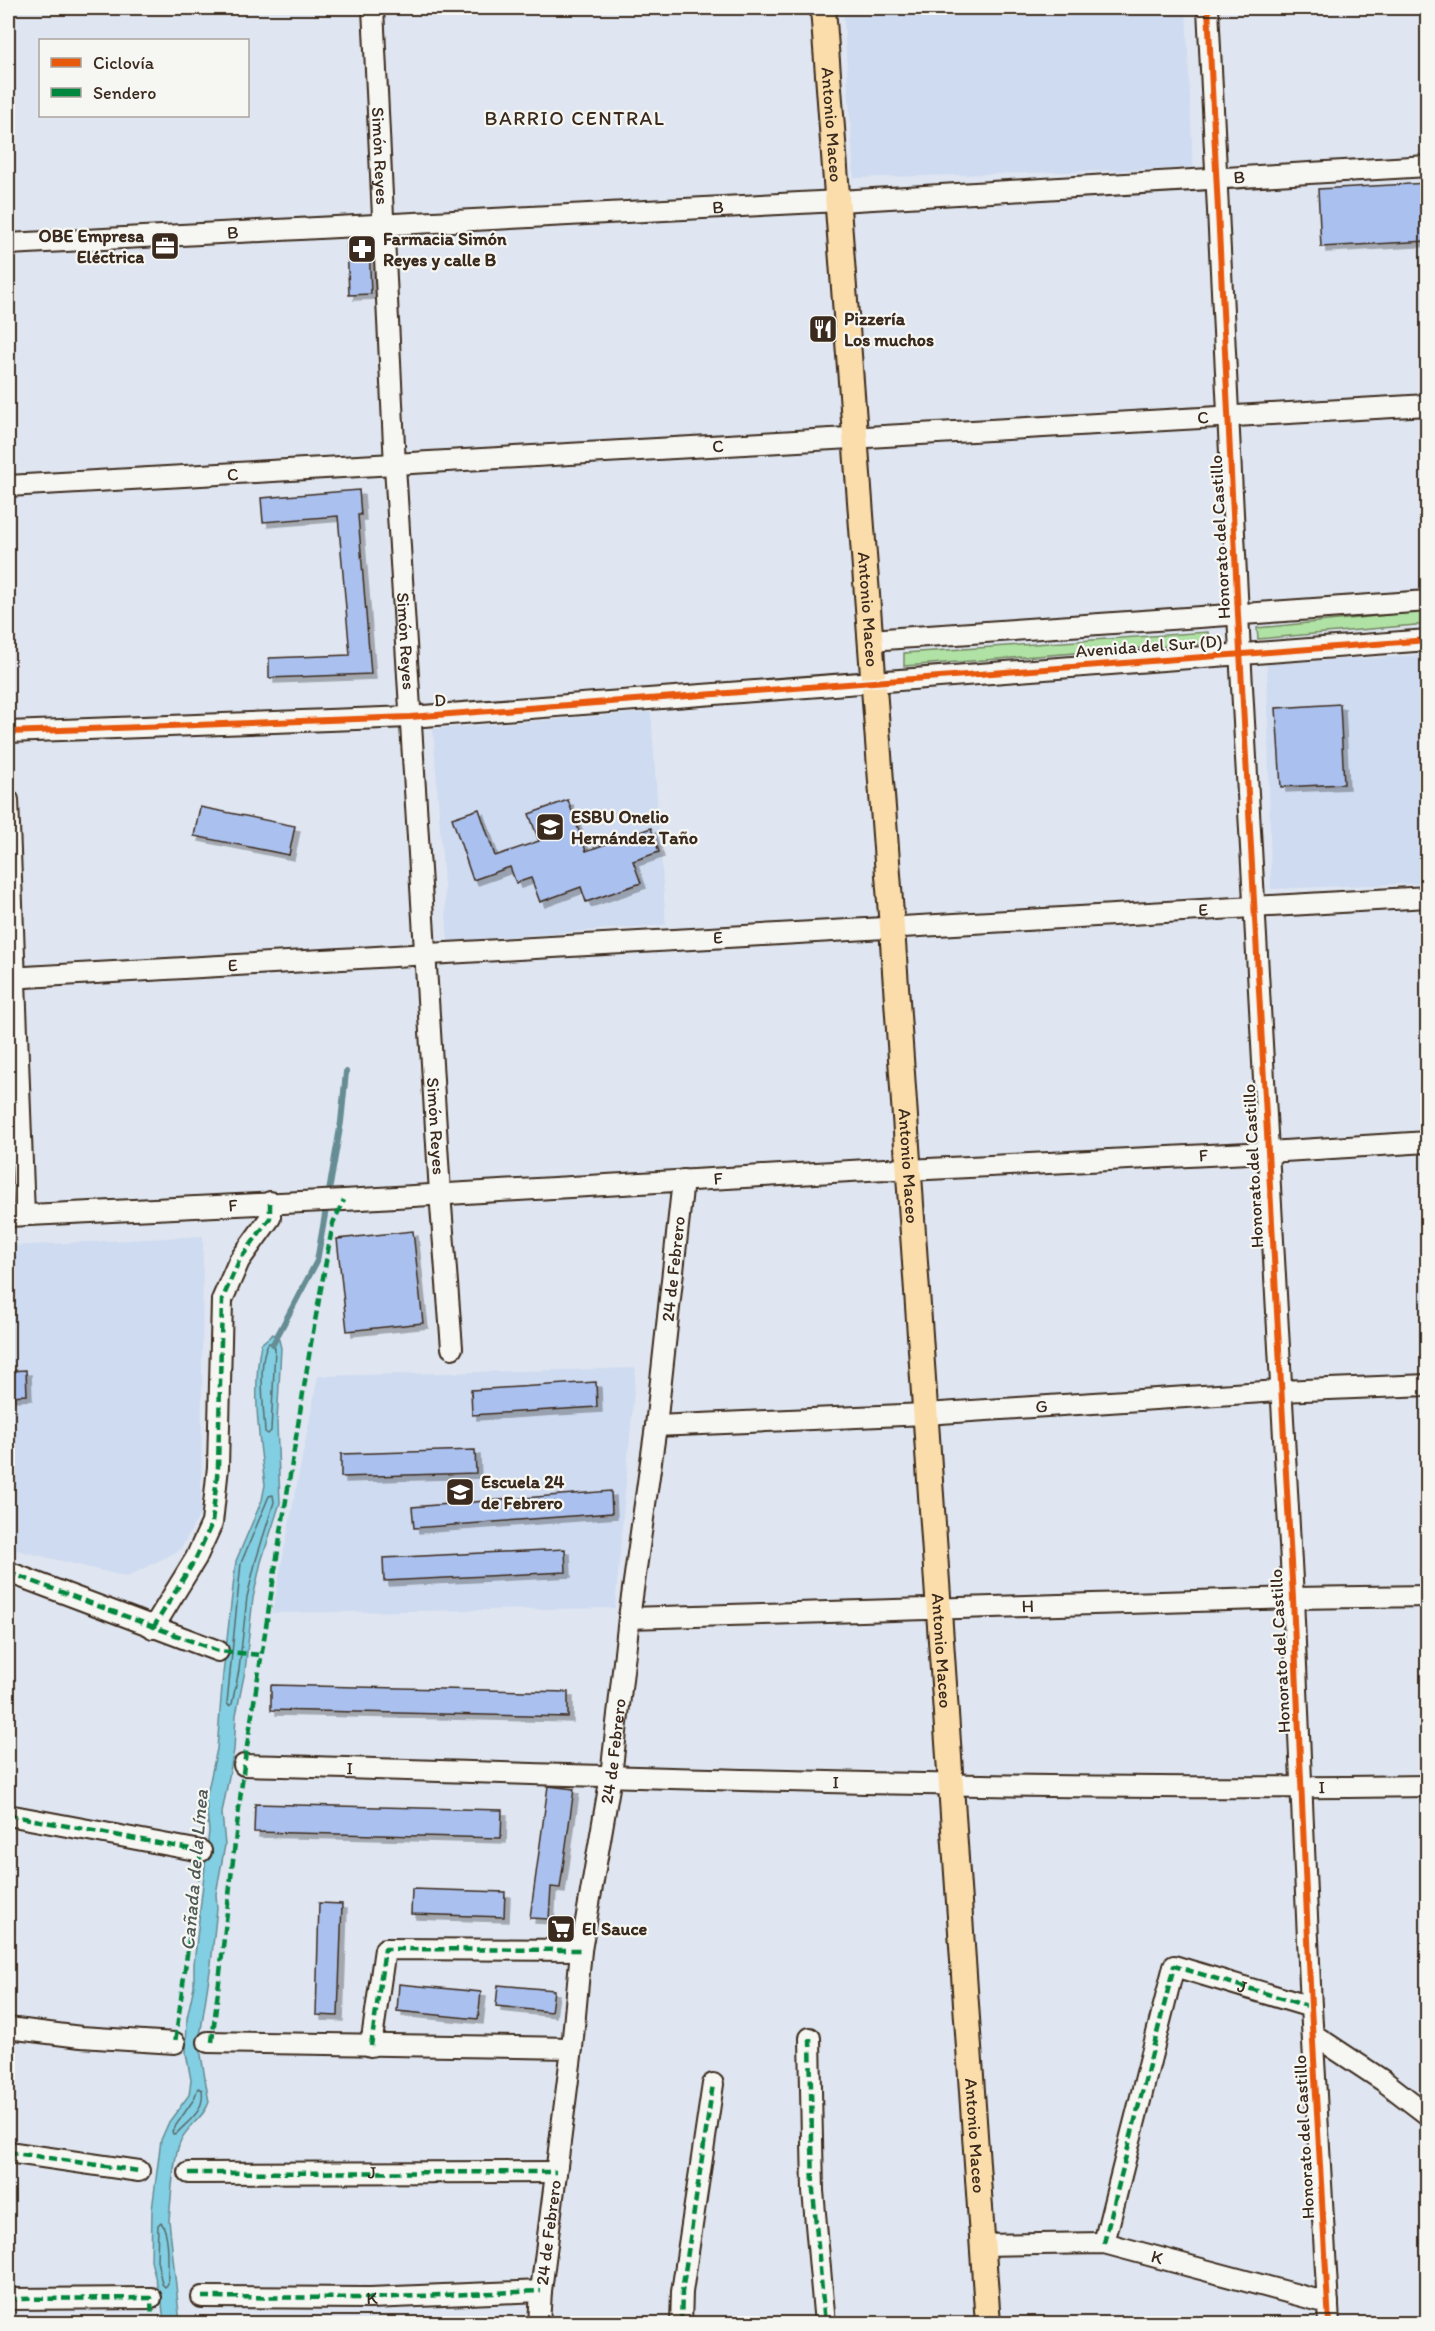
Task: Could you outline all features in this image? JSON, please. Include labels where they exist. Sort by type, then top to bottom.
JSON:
[{"type":"main road","name":"Antonio Maceo","points":[[823,8],[892,928],[988,2324]]},
{"type":"street","name":"Simón Reyes","points":[[373,8],[395,466],[440,1193],[452,1348]]},
{"type":"street","name":"Honorato del Castillo","points":[[1208,8],[1230,416],[1238,615],[1293,1598],[1311,2007],[1329,2324]]},
{"type":"street","name":"B","points":[[8,244],[839,201],[1428,166]]},
{"type":"street","name":"C","points":[[8,486],[395,466],[854,437],[1428,405]]},
{"type":"street","name":"Avenida del Sur (D)","points":[[870,640],[1428,601]]},
{"type":"street","name":"Avenida del Sur (D)","points":[[873,682],[1428,640]]},
{"type":"street","name":"D","points":[[8,732],[410,717],[873,682]]},
{"type":"street","points":[[8,800],[16,1215]]},
{"type":"street","name":"E","points":[[11,978],[1428,897]]},
{"type":"street","name":"F","points":[[16,1215],[280,1201],[344,1200],[683,1179],[885,1169],[908,1170],[1428,1142]]},
{"type":"street","name":"24 de Febrero","points":[[539,2324],[541,2291],[572,2048],[581,1950],[611,1776],[629,1618],[656,1426],[683,1179]]},
{"type":"street","points":[[153,1628],[196,1558],[212,1523],[218,1467],[222,1300],[239,1261],[280,1201]]},
{"type":"street","name":"G","points":[[656,1426],[925,1414],[1280,1391],[1428,1385]]},
{"type":"street","points":[[8,1572],[218,1651]]},
{"type":"street","name":"H","points":[[629,1618],[1428,1596]]},
{"type":"street","name":"I","points":[[244,1765],[951,1784],[1301,1788],[1428,1786]]},
{"type":"street","points":[[8,1815],[201,1851]]},
{"type":"street","points":[[371,2046],[385,1949],[581,1950]]},
{"type":"street","name":"J","points":[[1104,2243],[1174,1966],[1311,2007]]},
{"type":"street","points":[[8,2028],[81,2037],[176,2043]]},
{"type":"street","points":[[1314,2035],[1385,2082],[1428,2115]]},
{"type":"street","points":[[810,2038],[813,2191],[825,2324]]},
{"type":"street","points":[[208,2042],[572,2048]]},
{"type":"street","points":[[681,2324],[682,2292],[713,2084]]},
{"type":"street","points":[[8,2152],[139,2171]]},
{"type":"street","name":"J","points":[[189,2173],[556,2172]]},
{"type":"street","name":"K","points":[[982,2245],[1104,2243],[1328,2303]]},
{"type":"street","name":"K","points":[[202,2297],[370,2298],[541,2291]]},
{"type":"street","points":[[8,2299],[151,2298]]},
{"type":"shaded area","points":[[843,8],[1186,8],[1193,168],[854,178]]},
{"type":"shaded area","points":[[1427,655],[1427,883],[1271,889],[1267,664]]},
{"type":"shaded area","name":"ESBU Onelio Hernández Taño","points":[[651,712],[666,925],[448,941],[433,729]]},
{"type":"shaded area","points":[[203,1236],[201,1513],[180,1550],[127,1577],[8,1548],[8,1246]]},
{"type":"shaded area","name":"Escuela 24 de Febrero","points":[[636,1368],[615,1608],[272,1613],[318,1376]]},
{"type":"green space","points":[[1427,611],[1427,624],[1258,639],[1257,628]]},
{"type":"green space","points":[[1208,632],[1210,643],[904,666],[904,653]]},
{"type":"water","points":[[273,1334],[279,1340],[281,1348],[277,1423],[280,1503],[261,1562],[253,1598],[245,1671],[236,1715],[234,1750],[222,1813],[225,1845],[216,1894],[217,1908],[211,1964],[199,2043],[209,2102],[204,2113],[181,2140],[173,2178],[169,2220],[180,2323],[164,2323],[162,2304],[151,2261],[152,2210],[161,2140],[169,2122],[189,2095],[191,2080],[186,2053],[187,2018],[194,1986],[194,1964],[209,1831],[206,1799],[217,1749],[236,1561],[262,1500],[265,1485],[257,1414],[257,1379],[261,1344]]},
{"type":"building","points":[[1428,183],[1428,241],[1321,247],[1318,189]]},
{"type":"building","points":[[369,243],[371,294],[349,295],[347,244]]},
{"type":"building","points":[[359,490],[361,515],[358,515],[371,674],[269,678],[269,658],[350,655],[338,516],[263,522],[261,498]]},
{"type":"building","points":[[1340,704],[1344,784],[1281,787],[1276,708]]},
{"type":"building","points":[[568,800],[586,851],[651,828],[659,852],[633,861],[641,883],[586,902],[581,887],[540,902],[531,878],[516,883],[510,867],[473,880],[452,818],[479,809],[495,856],[539,841],[529,814]]},
{"type":"building","points":[[200,807],[295,826],[289,855],[194,836]]},
{"type":"building","points":[[413,1231],[423,1323],[347,1331],[337,1239]]},
{"type":"building","points":[[26,1370],[27,1395],[8,1396],[8,1371]]},
{"type":"building","points":[[596,1382],[597,1407],[472,1415],[471,1390]]},
{"type":"building","points":[[475,1450],[476,1473],[341,1477],[341,1454]]},
{"type":"building","points":[[611,1491],[612,1513],[414,1528],[412,1507]]},
{"type":"building","points":[[565,1549],[566,1572],[384,1581],[383,1558]]},
{"type":"building","points":[[271,1685],[568,1692],[568,1717],[271,1710]]},
{"type":"building","points":[[548,1786],[574,1789],[560,1888],[551,1887],[549,1919],[530,1918]]},
{"type":"building","points":[[255,1804],[502,1810],[501,1838],[254,1832]]},
{"type":"building","points":[[412,1889],[505,1892],[504,1917],[411,1914]]},
{"type":"building","points":[[319,1903],[342,1904],[338,2016],[316,2015]]},
{"type":"building","points":[[399,1984],[481,1992],[478,2019],[397,2011]]},
{"type":"building","points":[[498,1985],[554,1990],[551,2012],[496,2006]]},
{"type":"waterway","points":[[273,1344],[317,1261],[341,1122],[346,1072]]},
{"type":"marked path","points":[[212,2042],[244,1765],[311,1343],[333,1223],[344,1200]]},
{"type":"marked path","points":[[153,1628],[196,1558],[212,1523],[218,1467],[222,1300],[239,1261],[270,1218],[270,1202]]},
{"type":"marked path","points":[[8,1572],[218,1651],[261,1655]]},
{"type":"marked path","points":[[8,1815],[201,1851],[175,2043]]},
{"type":"marked path","points":[[371,2046],[385,1949],[581,1950]]},
{"type":"marked path","points":[[1104,2243],[1174,1966],[1311,2007]]},
{"type":"marked path","points":[[810,2038],[813,2191],[825,2324]]},
{"type":"marked path","points":[[681,2324],[682,2292],[713,2084]]},
{"type":"marked path","points":[[8,2152],[139,2171]]},
{"type":"marked path","points":[[189,2173],[556,2172]]},
{"type":"marked path","points":[[202,2297],[370,2298],[541,2291]]},
{"type":"marked path","points":[[8,2299],[151,2298],[152,2324]]},
{"type":"cycle path","points":[[1208,8],[1238,615],[1293,1598],[1311,2007],[1329,2324]]},
{"type":"cycle path","points":[[8,732],[410,717],[1428,640]]},
{"type":"place","name":"OBE Empresa Eléctrica","points":[[165,246]]},
{"type":"place","name":"Farmacia Simón Reyes y calle B","points":[[362,249]]},
{"type":"place","name":"Pizzería Los muchos","points":[[823,329]]},
{"type":"place","name":"ESBU Onelio Hernández Taño","points":[[550,827]]},
{"type":"place","name":"Escuela 24 de Febrero","points":[[460,1492]]},
{"type":"place","name":"El Sauce","points":[[561,1929]]},
{"type":"district","name":"BARRIO CENTRAL","points":[[575,118]]},
{"type":"water label","name":"Cañada de la Línea","points":[[194,1870]]}]
